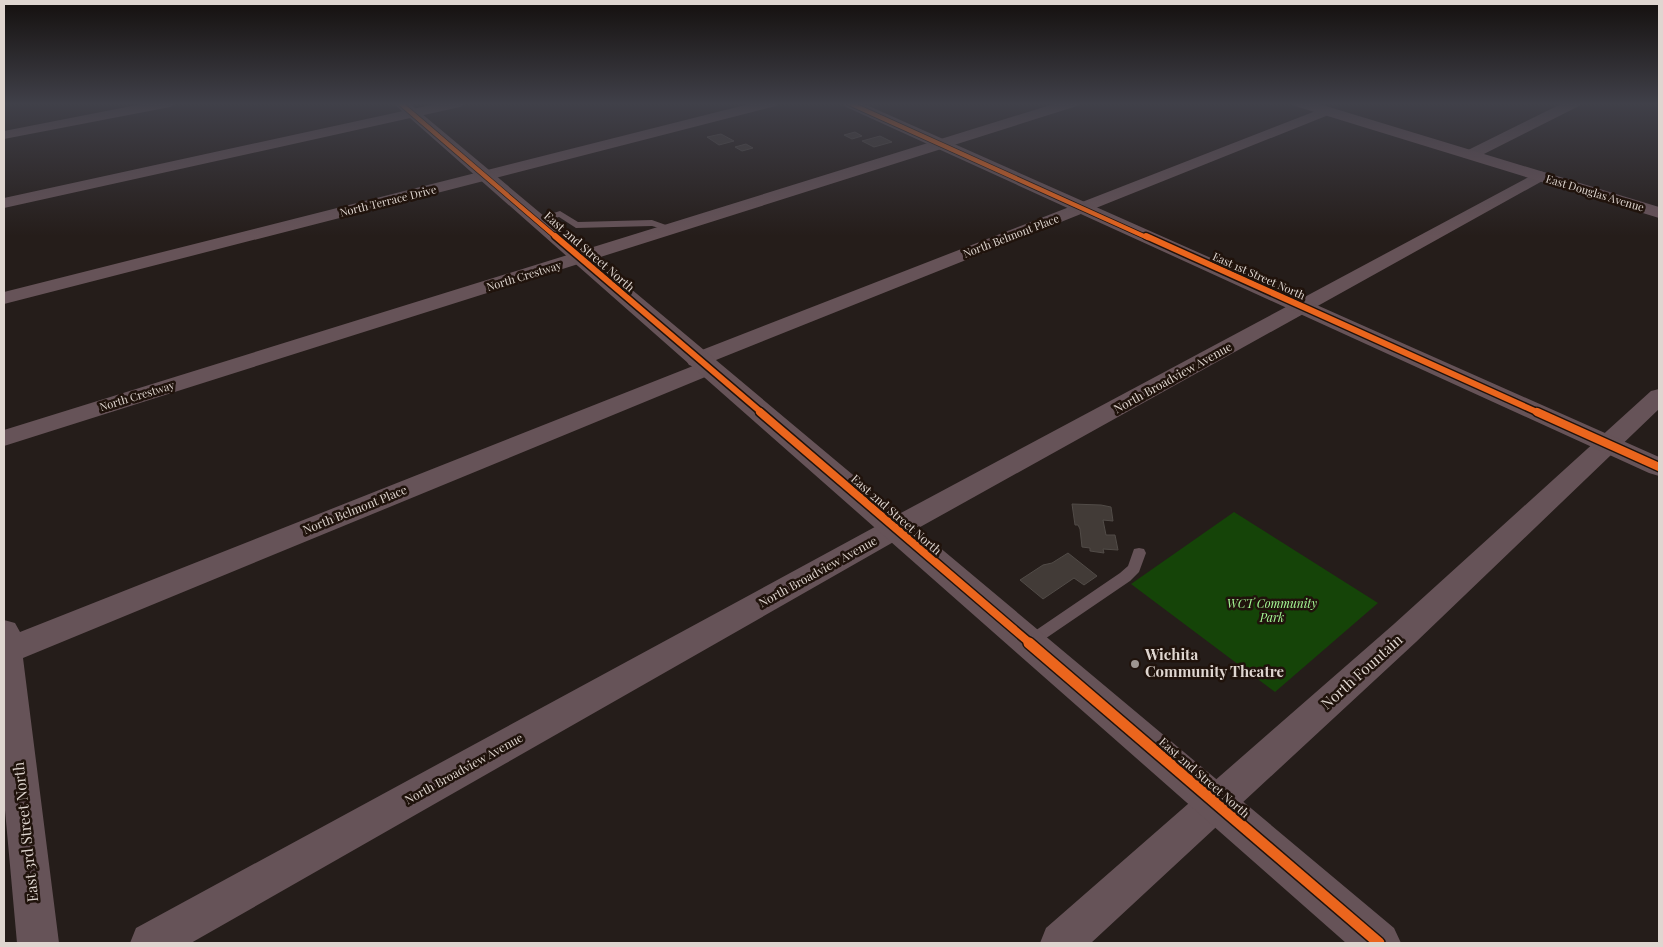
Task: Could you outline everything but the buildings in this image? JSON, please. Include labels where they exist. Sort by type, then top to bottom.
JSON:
[{"type":"main road","name":"East Douglas Avenue","points":[[1444,147],[1659,212]]},
{"type":"street","points":[[4,203],[240,147]]},
{"type":"street","name":"East 2nd Street North","points":[[451,147],[1379,943]]},
{"type":"street","name":"North Terrace Drive","points":[[4,298],[597,147]]},
{"type":"street","name":"North Crestway","points":[[4,438],[930,147]]},
{"type":"street","name":"East 1st Street North","points":[[947,147],[1659,467]]},
{"type":"street","name":"North Belmont Place","points":[[4,645],[1235,147]]},
{"type":"street","points":[[1470,155],[1486,147]]},
{"type":"street","name":"North Broadview Avenue","points":[[151,943],[894,529],[1302,308],[1540,176]]},
{"type":"street","name":"North Fountain","points":[[1061,943],[1217,804],[1659,396]]},
{"type":"street","name":"East 3rd Street North","points":[[4,645],[38,943]]},
{"type":"lane","points":[[535,220],[560,214],[576,225],[652,223],[673,229]]},
{"type":"lane","points":[[1028,643],[1125,577],[1134,568],[1139,553]]},
{"type":"green space","name":"WCT Community Park","points":[[1234,512],[1378,603],[1275,692],[1131,584]]},
{"type":"cycle path","points":[[452,147],[1379,943]]},
{"type":"cycle path","points":[[947,147],[1659,467]]},
{"type":"place","name":"Wichita Community Theatre","points":[[1135,664]]}]
